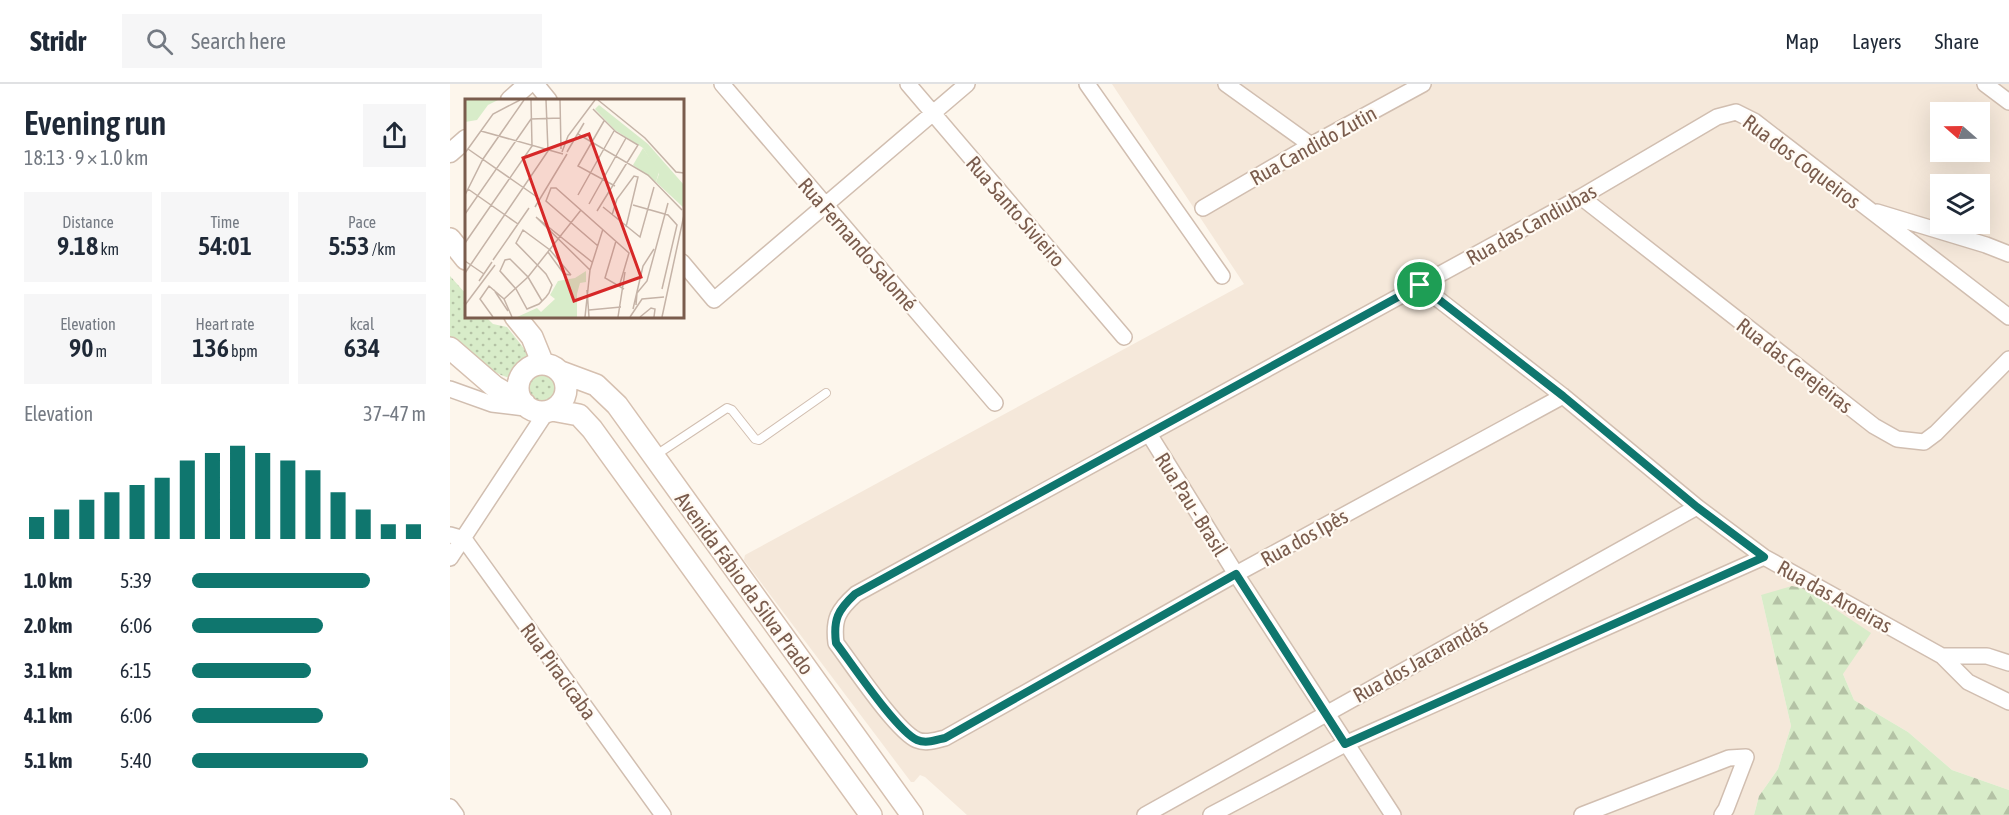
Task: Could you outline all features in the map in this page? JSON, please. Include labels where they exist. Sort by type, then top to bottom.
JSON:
[{"type":"main road","points":[[450,239],[465,258]]},
{"type":"main road","points":[[517,318],[566,386],[566,393],[558,405],[539,409],[519,390],[522,375],[535,365],[552,368]]},
{"type":"main road","name":"Avenida Fábio da Silva Prado","points":[[450,348],[495,387],[539,409],[579,415],[592,429],[868,814]]},
{"type":"main road","name":"Avenida Fábio da Silva Prado","points":[[552,368],[596,385],[618,405],[912,815]]},
{"type":"street","points":[[511,99],[528,84]]},
{"type":"street","points":[[536,84],[548,99]]},
{"type":"street","name":"Rua Fernando Salomé","points":[[722,84],[995,403]]},
{"type":"street","name":"Rua Santo Sivieiro","points":[[908,84],[1124,337]]},
{"type":"street","points":[[684,264],[714,300],[967,84]]},
{"type":"street","points":[[1087,84],[1222,276]]},
{"type":"street","points":[[1226,84],[1311,145]]},
{"type":"street","name":"Rua Candido Zutin","points":[[1203,208],[1311,145],[1423,84]]},
{"type":"street","points":[[1985,84],[2009,102]]},
{"type":"street","name":"Rua das Candiubas","points":[[917,740],[898,724],[836,643],[834,628],[838,613],[845,603],[866,588],[1581,197],[1717,117],[1736,112]]},
{"type":"street","name":"Rua dos Coqueiros","points":[[1736,112],[1754,121],[2009,317]]},
{"type":"street","name":"Rua das Cerejeiras","points":[[1581,197],[1874,426],[1897,439],[1924,442],[1936,433],[2009,359]]},
{"type":"street","name":"Rua dos Coqueiros","points":[[1868,210],[2009,254]]},
{"type":"street","name":"Rua das Aroeiras","points":[[1420,285],[1563,396],[1697,507],[1764,557],[1942,656],[1968,682],[2009,702]]},
{"type":"street","points":[[450,388],[492,404],[539,409],[457,537],[450,558]]},
{"type":"street","name":"Rua dos Ipês","points":[[917,740],[930,742],[945,738],[1236,574],[1563,396]]},
{"type":"street","name":"Rua Pau - Brasil","points":[[1149,434],[1325,713],[1393,815]]},
{"type":"street","name":"Rua dos Jacarandás","points":[[1145,815],[1697,507]]},
{"type":"street","name":"Rua Piracicaba","points":[[457,537],[663,815]]},
{"type":"street","points":[[1211,815],[1345,744],[1764,557]]},
{"type":"street","name":"Rua das Aroeiras","points":[[1942,656],[1987,656],[2009,663]]},
{"type":"street","points":[[1582,815],[1730,758],[1746,758],[1722,815]]},
{"type":"street","points":[[450,807],[456,815]]},
{"type":"lane","points":[[654,456],[727,408],[732,410],[754,439],[759,440],[826,393]]},
{"type":"shaded area","points":[[1112,84],[2009,84],[2009,790],[1952,770],[1908,732],[1854,700],[1843,674],[1761,595],[1791,726],[1778,769],[1759,796],[1754,815],[967,815],[925,777],[920,775],[914,782],[911,782],[744,560],[745,555],[1244,284]]},
{"type":"green space","points":[[450,276],[465,293],[465,318],[487,318],[493,324],[507,327],[530,356],[513,379],[488,368],[450,340]]},
{"type":"green space","points":[[543,372],[554,376],[558,387],[554,398],[543,402],[532,398],[528,387],[532,376]]},
{"type":"green space","points":[[1792,586],[1805,589],[1871,633],[1843,674],[1854,700],[1908,732],[1952,770],[2009,790],[2009,815],[1754,815],[1759,796],[1778,769],[1791,726],[1761,595]]},
{"type":"route","points":[[1420,285],[1563,396],[1697,507],[1764,557],[1345,744],[1236,574],[945,738],[930,742],[917,740],[898,724],[836,643],[834,628],[838,613],[855,594],[1420,285]]}]
